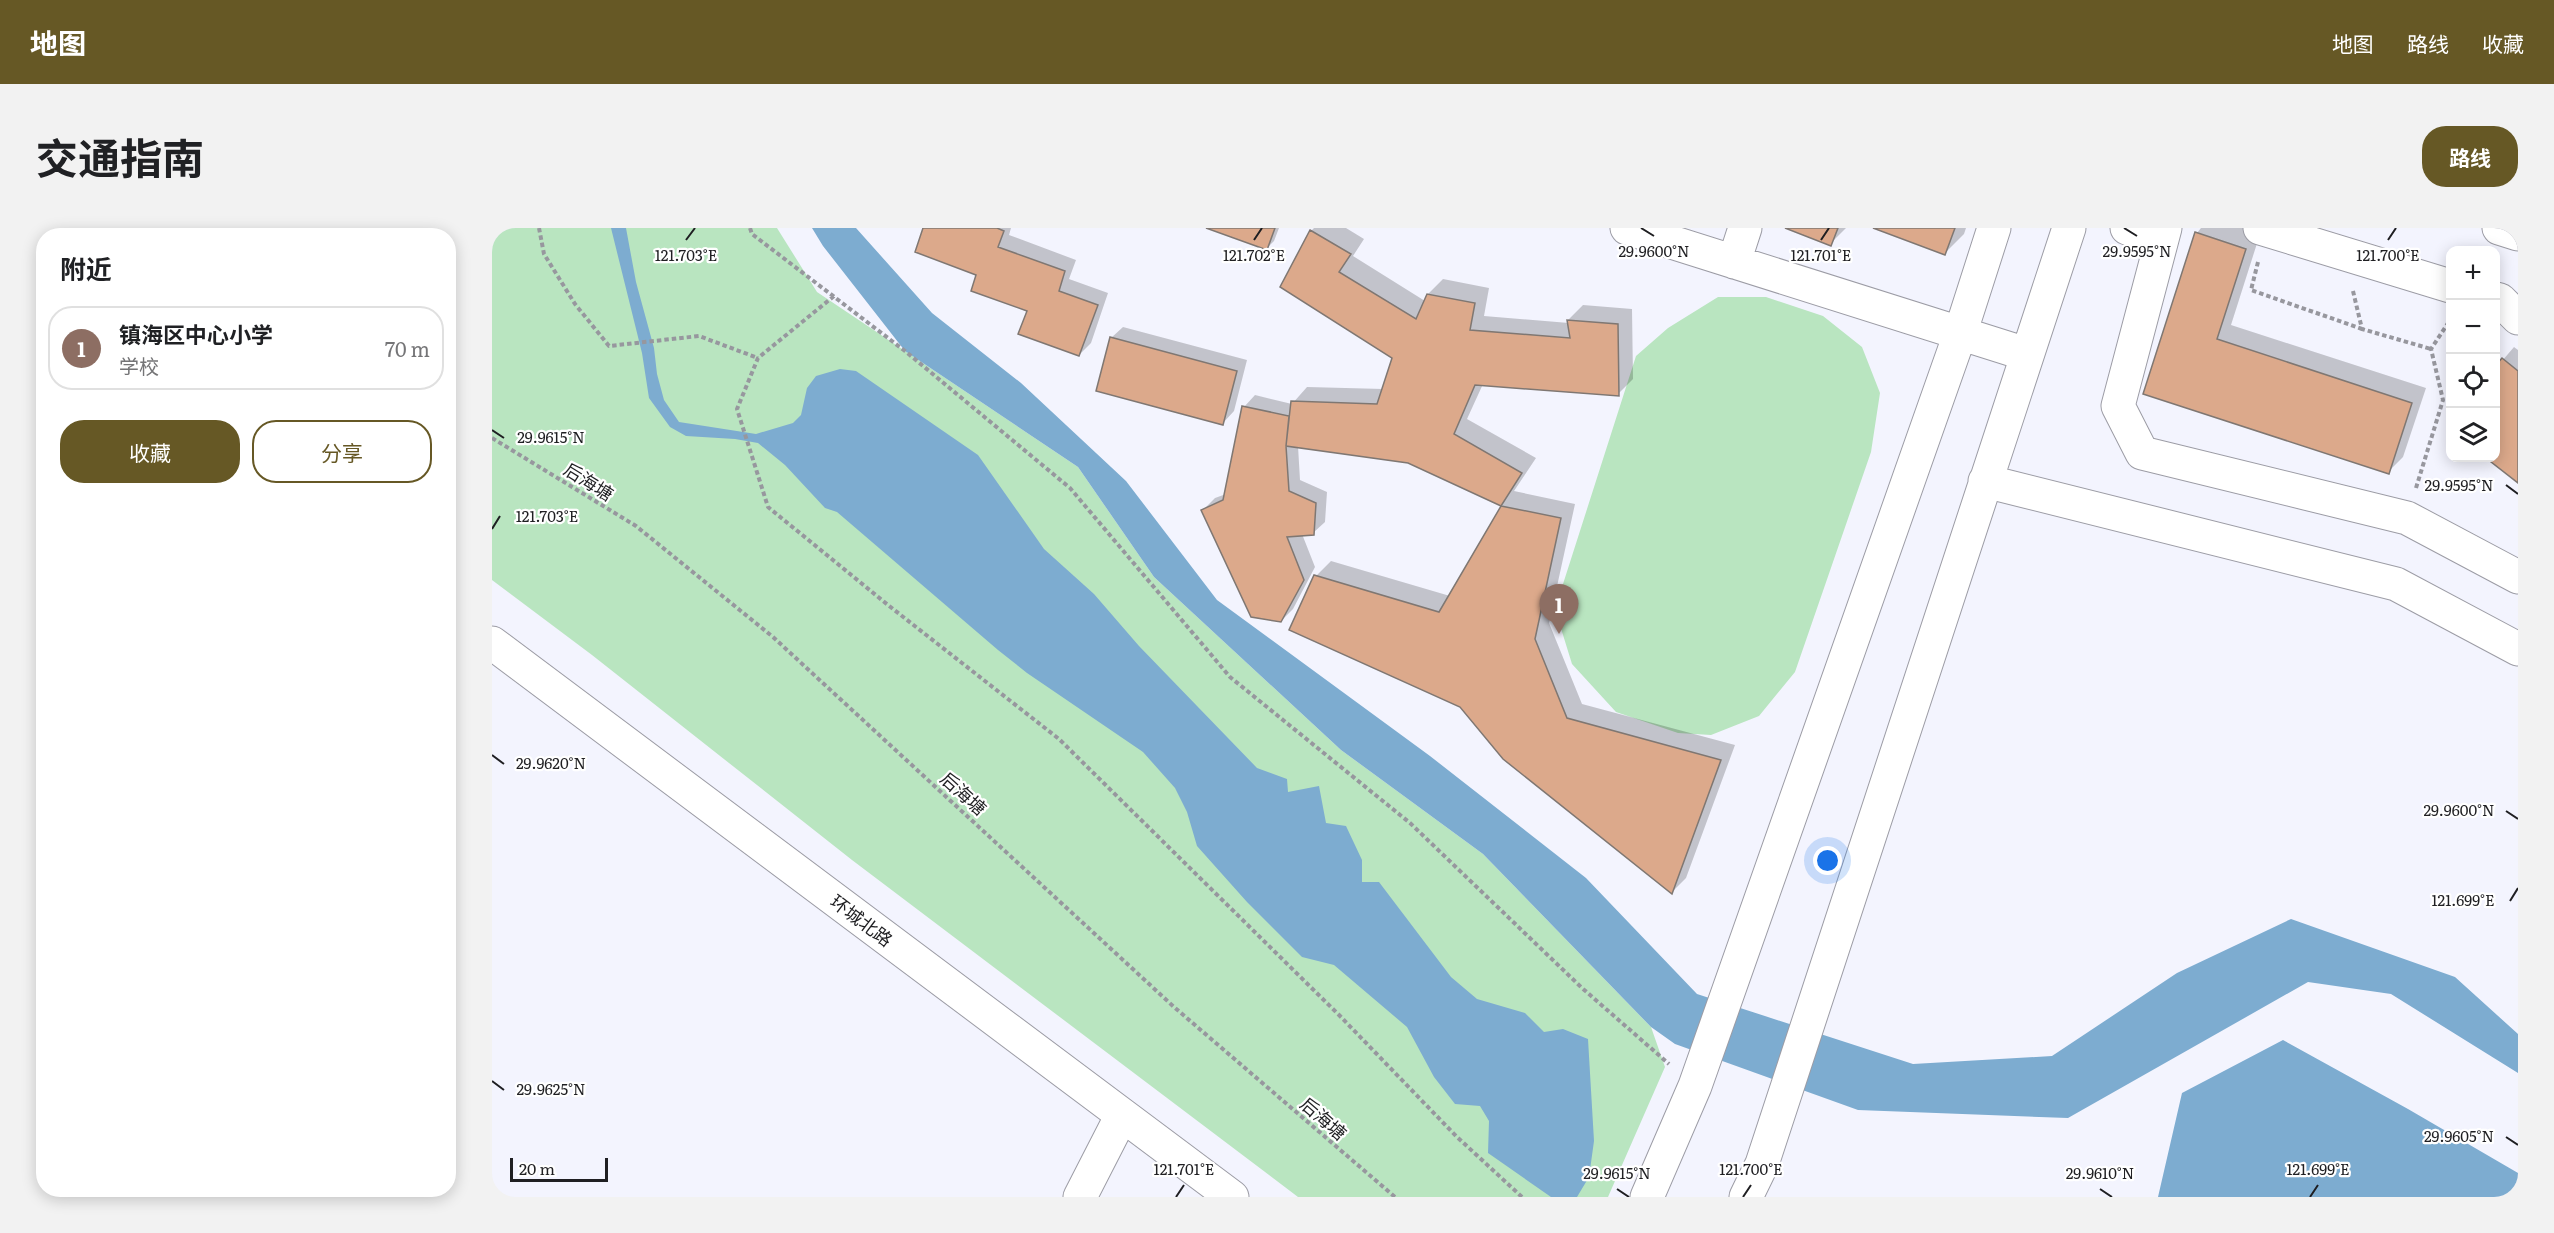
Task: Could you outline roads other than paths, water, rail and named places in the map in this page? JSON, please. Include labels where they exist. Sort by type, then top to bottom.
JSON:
[{"type":"street","points":[[1627,228],[2026,354]]},
{"type":"street","points":[[1734,262],[1745,228]]},
{"type":"street","points":[[1647,1197],[1695,1086],[1960,334],[1994,228]]},
{"type":"street","points":[[1746,1197],[1762,1164],[2069,228]]},
{"type":"street","points":[[2127,228],[2163,235],[2118,406],[2142,453],[2407,518],[2518,577]]},
{"type":"street","points":[[2499,228],[2518,234]]},
{"type":"street","points":[[2263,229],[2446,284]]},
{"type":"street","points":[[2500,300],[2518,318]]},
{"type":"street","points":[[1985,481],[2396,584],[2518,649]]},
{"type":"street","name":"环城北路","points":[[492,643],[1232,1197]]},
{"type":"street","points":[[1080,1197],[1122,1115]]},
{"type":"water","points":[[611,228],[626,228],[636,282],[654,348],[657,374],[664,400],[679,422],[756,434],[793,423],[801,415],[807,388],[816,376],[840,369],[856,371],[978,455],[1044,549],[1094,594],[1139,646],[1257,768],[1287,779],[1288,792],[1319,786],[1326,823],[1346,826],[1362,860],[1362,882],[1379,882],[1451,977],[1477,999],[1525,1013],[1544,1032],[1563,1029],[1588,1039],[1594,1141],[1589,1177],[1577,1197],[1551,1197],[1488,1153],[1489,1121],[1480,1106],[1455,1104],[1434,1077],[1407,1027],[1334,965],[1302,957],[1247,902],[1197,846],[1187,812],[1175,788],[1143,752],[1027,673],[998,650],[837,512],[825,508],[785,465],[758,443],[686,436],[670,427],[649,398],[642,353]]},
{"type":"water","points":[[812,228],[856,228],[932,313],[1021,383],[1126,481],[1217,600],[1430,756],[1586,878],[1697,994],[1913,1064],[2052,1056],[2177,973],[2291,919],[2455,977],[2518,1034],[2518,1073],[2391,994],[2308,982],[2068,1118],[1858,1110],[1675,1044],[1651,1027],[1483,854],[1341,750],[1154,577],[1078,467],[905,351],[823,246]]},
{"type":"water","points":[[2283,1040],[2518,1173],[2518,1197],[2158,1197],[2182,1093]]},
{"type":"place","name":"镇海区中心小学","points":[[1559,634]]}]
